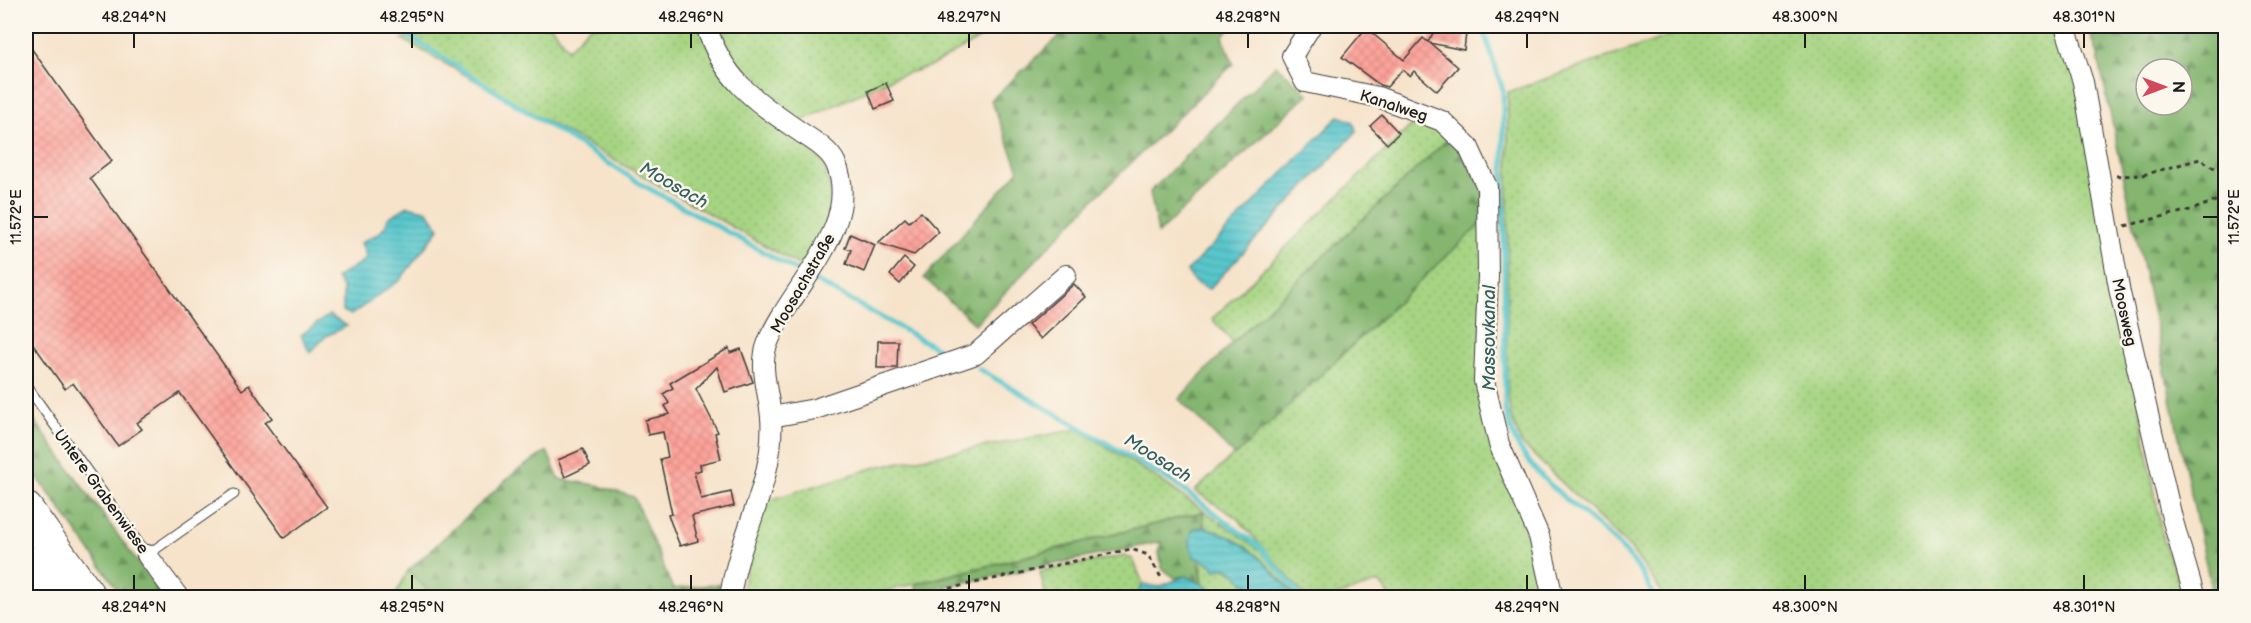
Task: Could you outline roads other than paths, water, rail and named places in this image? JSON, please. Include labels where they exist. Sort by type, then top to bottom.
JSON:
[{"type":"highway","points":[[26,509],[90,597]]},
{"type":"highway","points":[[26,562],[51,597]]},
{"type":"street","name":"Moosachstraße","points":[[706,26],[715,52],[729,74],[748,95],[819,144],[836,163],[841,185],[841,212],[814,268],[781,315],[766,347],[765,368],[771,417],[766,479],[733,573],[730,597]]},
{"type":"street","name":"Kanalweg","points":[[1311,26],[1292,56],[1305,82],[1378,97],[1442,121],[1468,146],[1487,187],[1488,276],[1485,381],[1499,444],[1539,536],[1553,597]]},
{"type":"street","name":"Moosweg","points":[[2065,26],[2084,82],[2120,293],[2169,506],[2194,597]]},
{"type":"street","points":[[771,417],[815,409],[976,354],[1066,275]]},
{"type":"street","name":"Untere Grabenwiese","points":[[147,555],[179,597]]},
{"type":"lane","name":"Untere Grabenwiese","points":[[26,385],[147,555]]},
{"type":"lane","points":[[147,555],[234,494]]},
{"type":"water","points":[[1339,116],[1352,121],[1357,131],[1209,289],[1195,283],[1187,271]]},
{"type":"water","points":[[408,206],[428,211],[439,229],[400,280],[351,315],[343,311],[343,289],[336,278],[365,260],[366,255],[361,243],[378,234],[384,228],[388,218]]},
{"type":"water","points":[[329,315],[347,326],[326,336],[310,353],[301,335]]},
{"type":"water","points":[[1204,527],[1232,538],[1256,554],[1296,597],[1254,596],[1249,584],[1243,583],[1232,571],[1226,568],[1215,570],[1211,564],[1194,557],[1190,543],[1193,529]]},
{"type":"water","points":[[1185,576],[1203,584],[1217,597],[1136,597],[1143,584],[1159,587]]},
{"type":"waterway","name":"Moosach","points":[[393,26],[641,184],[949,355]]},
{"type":"waterway","name":"Massovkanal","points":[[1482,26],[1503,90],[1505,409],[1508,421],[1515,440],[1529,462],[1547,482],[1627,553],[1642,574],[1654,598]]},
{"type":"waterway","name":"Moosach","points":[[979,369],[1173,482],[1261,548],[1302,598]]}]
